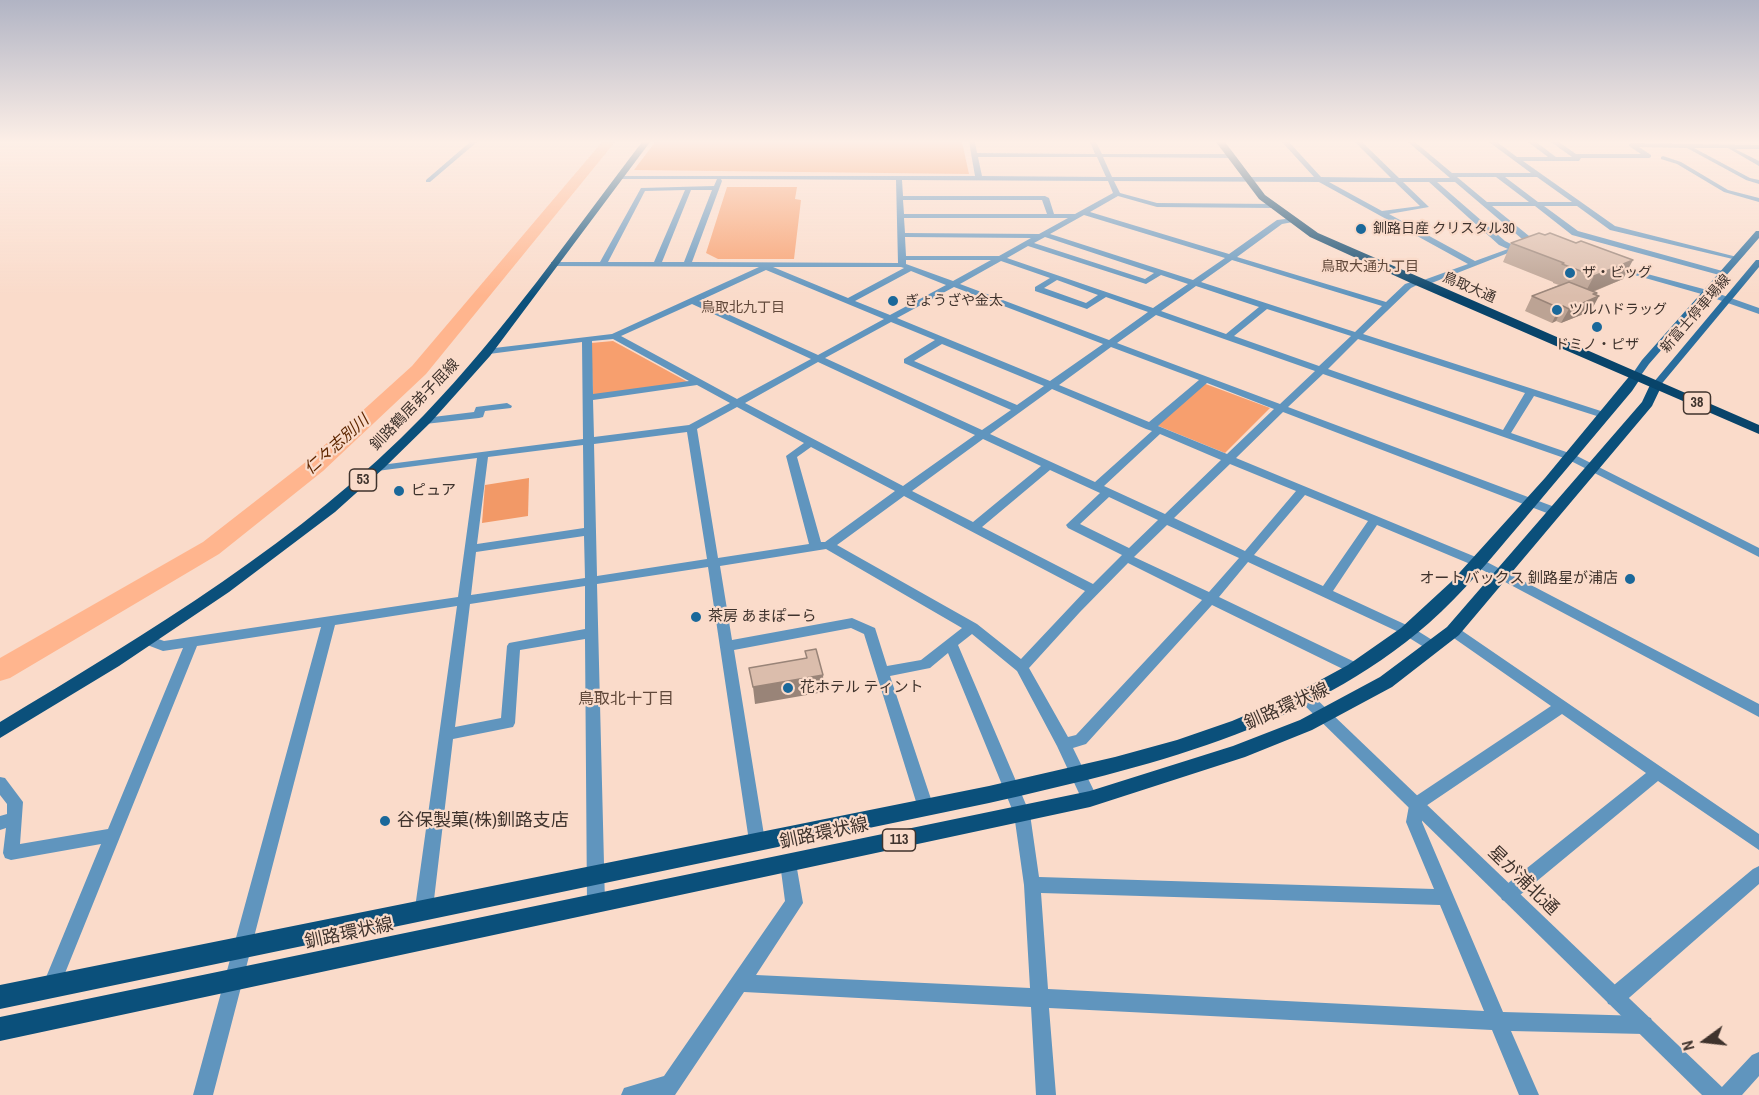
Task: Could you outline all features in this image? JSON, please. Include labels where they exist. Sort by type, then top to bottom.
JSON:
[{"type":"highway","name":"鳥取大通","points":[[1259,193],[1290,220],[1346,251],[1636,376]]},
{"type":"highway","name":"38","points":[[1636,376],[1759,430]]},
{"type":"main road","name":"釧路鶴居弟子屈線","points":[[0,731],[147,640],[313,521],[377,468],[425,421],[489,351],[608,193]]},
{"type":"main road","name":"新富士停車場線","points":[[1636,376],[1645,362],[1759,233]]},
{"type":"main road","name":"新富士停車場線","points":[[1656,385],[1759,262]]},
{"type":"main road","name":"釧路環状線","points":[[0,997],[424,908],[926,808],[1079,775],[1178,749],[1256,719],[1304,696],[1354,668],[1408,631],[1479,563],[1571,457],[1603,415],[1627,393],[1636,376]]},
{"type":"main road","name":"釧路環状線","points":[[0,1029],[1090,800],[1238,752],[1306,725],[1386,682],[1453,631],[1648,403],[1656,385]]},
{"type":"street","points":[[603,264],[641,193]]},
{"type":"street","points":[[657,264],[687,193]]},
{"type":"street","points":[[687,264],[714,193]]},
{"type":"street","points":[[900,193],[901,235],[905,264]]},
{"type":"street","points":[[1345,193],[1473,264]]},
{"type":"street","points":[[1382,213],[1425,207],[1410,193]]},
{"type":"street","points":[[1446,193],[1502,243],[1515,249]]},
{"type":"street","points":[[1472,193],[1531,242],[1552,248]]},
{"type":"street","points":[[1522,193],[1575,233],[1597,243],[1723,274]]},
{"type":"street","points":[[1562,193],[1613,228],[1737,258]]},
{"type":"street","points":[[1734,193],[1759,200]]},
{"type":"street","points":[[377,468],[692,428],[1117,194],[1157,205],[1273,206]]},
{"type":"street","points":[[900,198],[1045,198],[1052,216]]},
{"type":"street","points":[[1485,204],[1577,204]]},
{"type":"street","points":[[901,216],[1078,214],[1231,257],[1387,305]]},
{"type":"street","points":[[147,640],[163,646],[192,642],[822,546],[905,491],[1280,222],[1290,220]]},
{"type":"street","points":[[1597,243],[1613,228]]},
{"type":"street","points":[[901,235],[1041,235],[1603,415]]},
{"type":"street","points":[[1022,667],[1094,590],[1407,286],[1531,242]]},
{"type":"street","points":[[1028,243],[1146,282],[1161,272]]},
{"type":"street","points":[[554,264],[905,264],[1000,258],[1571,457],[1759,553]]},
{"type":"street","points":[[1605,263],[1708,293],[1759,311]]},
{"type":"street","points":[[905,264],[1533,501],[1556,512]]},
{"type":"street","points":[[848,301],[905,264]]},
{"type":"street","points":[[489,351],[614,336],[766,265],[1050,386],[1479,563],[1759,711]]},
{"type":"street","points":[[1056,277],[1038,289],[1087,306],[1105,294]]},
{"type":"street","points":[[693,301],[1408,631],[1432,646]]},
{"type":"street","points":[[1228,337],[1265,306]]},
{"type":"street","points":[[614,336],[811,443],[1094,590]]},
{"type":"street","points":[[942,340],[907,361],[1018,409]]},
{"type":"street","points":[[587,341],[596,904]]},
{"type":"street","points":[[1206,379],[1155,429],[1072,525],[1211,598],[1354,668]]},
{"type":"street","points":[[588,398],[699,382]]},
{"type":"street","points":[[1505,434],[1531,392]]},
{"type":"street","points":[[425,421],[479,415],[480,409],[507,406]]},
{"type":"street","points":[[692,428],[757,841]]},
{"type":"street","points":[[811,443],[791,456],[822,546],[972,627],[1022,667],[1064,744],[1090,800]]},
{"type":"street","points":[[424,908],[483,455]]},
{"type":"street","points":[[974,527],[1048,466]]},
{"type":"street","points":[[1064,744],[1081,740],[1211,598],[1303,490]]},
{"type":"street","points":[[1325,593],[1375,520]]},
{"type":"street","points":[[471,549],[590,531]]},
{"type":"street","points":[[203,1095],[329,621]]},
{"type":"street","points":[[726,646],[852,623],[870,631],[926,808]]},
{"type":"street","points":[[882,672],[925,664],[972,627]]},
{"type":"street","points":[[1453,631],[1759,843]]},
{"type":"street","points":[[448,734],[508,723],[514,646],[592,633]]},
{"type":"street","points":[[51,987],[192,642]]},
{"type":"street","points":[[951,644],[1022,814],[1032,885],[1046,1095]]},
{"type":"street","name":"星が浦北通","points":[[1304,696],[1716,1095]]},
{"type":"street","points":[[1529,1095],[1414,822],[1416,805],[1562,706]]},
{"type":"street","points":[[1508,894],[1658,772]]},
{"type":"street","points":[[0,783],[15,802],[8,820],[10,853],[114,834]]},
{"type":"street","points":[[631,1095],[666,1090],[794,903],[788,863]]},
{"type":"street","points":[[1615,997],[1759,874]]},
{"type":"street","points":[[1032,885],[1446,897]]},
{"type":"street","points":[[738,983],[1499,1021],[1644,1025]]},
{"type":"street","points":[[1728,1095],[1759,1062]]},
{"type":"shaded area","points":[[725,193],[796,193],[795,199],[801,200],[794,259],[718,259],[706,253]]},
{"type":"shaded area","points":[[613,341],[688,382],[593,396],[591,343]]},
{"type":"shaded area","points":[[1203,383],[1270,408],[1225,453],[1156,425]]},
{"type":"shaded area","points":[[529,478],[528,516],[482,523],[485,485]]},
{"type":"building","points":[[1539,233],[1545,235],[1550,233],[1576,243],[1581,241],[1633,260],[1594,276],[1511,243]]},
{"type":"building","points":[[1569,282],[1597,293],[1593,294],[1599,296],[1569,309],[1563,306],[1559,308],[1532,296]]},
{"type":"building","points":[[816,649],[823,675],[753,687],[749,668],[807,658],[805,651]]},
{"type":"waterway","name":"仁々志別川","points":[[0,671],[211,548],[315,466],[419,370],[566,193]]},
{"type":"place","name":"釧路日産 クリスタル30","points":[[1361,229]]},
{"type":"place","name":"ザ・ビッグ","points":[[1570,273]]},
{"type":"place","name":"ぎょうざや金太","points":[[893,301]]},
{"type":"place","name":"ツルハドラッグ","points":[[1557,310]]},
{"type":"place","name":"ドミノ・ピザ","points":[[1597,327]]},
{"type":"place","name":"ピュア","points":[[399,491]]},
{"type":"place","name":"オートバックス 釧路星が浦店","points":[[1630,579]]},
{"type":"place","name":"茶房 あまぽーら","points":[[696,617]]},
{"type":"place","name":"花ホテル ティント","points":[[788,688]]},
{"type":"place","name":"谷保製菓(株)釧路支店","points":[[385,821]]},
{"type":"district","name":"鳥取大通九丁目","points":[[1370,267]]},
{"type":"district","name":"鳥取北九丁目","points":[[743,308]]},
{"type":"district","name":"鳥取北十丁目","points":[[626,700]]}]
